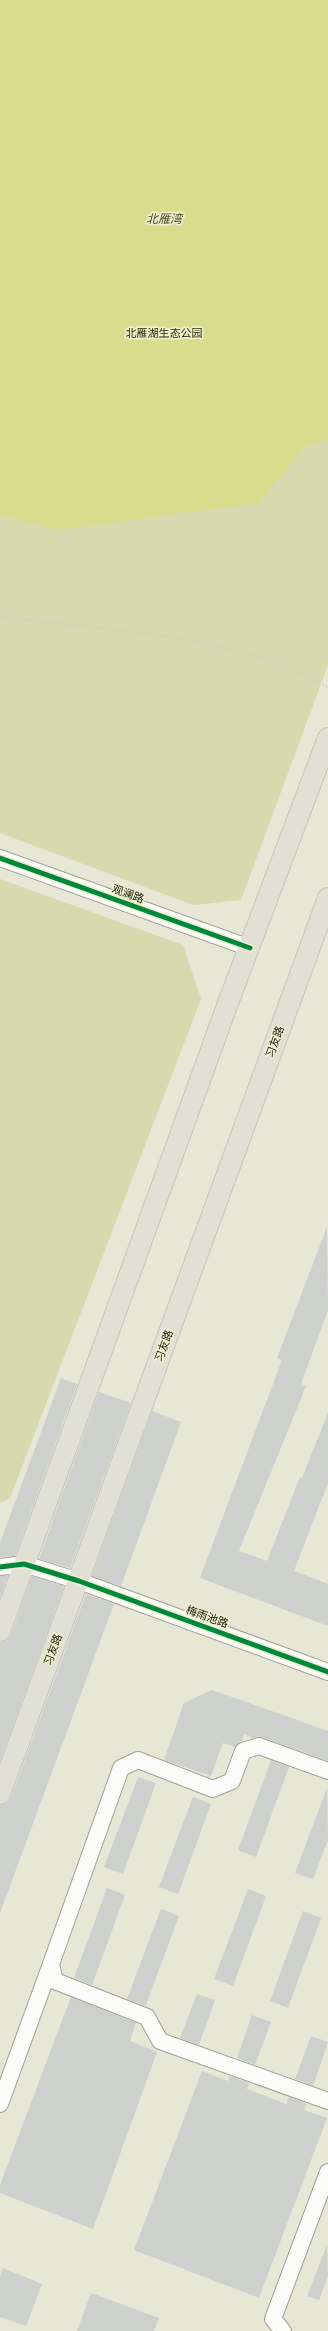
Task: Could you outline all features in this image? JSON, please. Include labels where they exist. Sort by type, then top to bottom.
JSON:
[{"type":"main road","points":[[0,1631],[222,1018],[250,948],[328,738]]},
{"type":"main road","name":"习友路","points":[[0,1794],[328,898]]},
{"type":"street","name":"观澜路","points":[[0,858],[250,948]]},
{"type":"street","name":"梅雨池路","points":[[24,1564],[78,1581],[328,1672]]},
{"type":"street","points":[[0,1567],[24,1564]]},
{"type":"street","points":[[0,2104],[121,1768],[138,1760],[213,1789],[232,1781],[243,1752],[258,1746],[328,1771]]},
{"type":"street","points":[[51,1964],[55,1981],[147,2017],[160,2041],[328,2101]]},
{"type":"street","points":[[283,2331],[273,2319],[328,2172]]},
{"type":"path","points":[[0,617],[145,633],[208,643],[272,660],[328,687]]},
{"type":"green space","name":"北雁湖生态公园","points":[[0,0],[328,0],[328,665],[241,900],[193,905],[0,833]]},
{"type":"green space","points":[[0,879],[183,945],[201,999],[10,1498],[0,1503]]},
{"type":"water","name":"北雁湾","points":[[0,0],[328,0],[328,438],[305,447],[258,503],[58,530],[0,515]]},
{"type":"building","points":[[327,1227],[328,1310],[301,1384],[306,1386],[239,1551],[267,1561],[300,1477],[302,1478],[328,1413],[328,1483],[294,1571],[328,1584],[328,1626],[200,1578],[282,1360],[277,1358]]},
{"type":"building","points":[[61,1378],[77,1384],[15,1556],[0,1557],[0,1543]]},
{"type":"building","points":[[99,1392],[131,1403],[70,1568],[39,1559]]},
{"type":"building","points":[[152,1411],[181,1422],[121,1586],[92,1576]]},
{"type":"building","points":[[0,1576],[8,1576],[0,1597]]},
{"type":"building","points":[[32,1576],[64,1586],[0,1761],[0,1642],[7,1640],[11,1635]]},
{"type":"building","points":[[86,1594],[114,1604],[0,1913],[0,1805],[7,1803],[11,1798]]},
{"type":"building","points":[[212,1690],[328,1731],[328,1761],[262,1737],[253,1738],[244,1734],[242,1741],[235,1747],[223,1743],[211,1776],[164,1760],[184,1703]]},
{"type":"building","points":[[271,1760],[289,1767],[256,1857],[238,1850]]},
{"type":"building","points":[[138,1777],[156,1783],[123,1874],[104,1867]]},
{"type":"building","points":[[327,1788],[328,1840],[313,1879],[295,1873]]},
{"type":"building","points":[[193,1797],[211,1804],[178,1894],[159,1887]]},
{"type":"building","points":[[107,1888],[125,1895],[92,1985],[74,1978]]},
{"type":"building","points":[[248,1889],[266,1896],[233,1986],[214,1979]]},
{"type":"building","points":[[161,1909],[179,1916],[146,2005],[143,2005],[127,1999]]},
{"type":"building","points":[[303,1911],[321,1918],[288,2008],[270,2001]]},
{"type":"building","points":[[197,1994],[215,2000],[199,2045],[180,2038]]},
{"type":"building","points":[[71,1997],[136,2023],[130,2041],[157,2052],[93,2229],[0,2193],[0,2185]]},
{"type":"building","points":[[252,2015],[271,2022],[255,2065],[237,2058]]},
{"type":"building","points":[[311,2036],[328,2042],[313,2086],[295,2079]]},
{"type":"building","points":[[202,2071],[228,2081],[230,2076],[249,2083],[247,2089],[286,2104],[289,2097],[307,2104],[304,2110],[327,2118],[259,2298],[134,2250]]},
{"type":"building","points":[[327,2245],[328,2276],[319,2300],[307,2296]]},
{"type":"building","points":[[3,2268],[42,2284],[26,2326],[0,2317],[0,2277]]},
{"type":"building","points":[[91,2293],[159,2318],[154,2331],[77,2331]]},
{"type":"cycle path","points":[[0,858],[250,948]]},
{"type":"cycle path","points":[[0,1567],[24,1564],[79,1581],[328,1672]]}]
